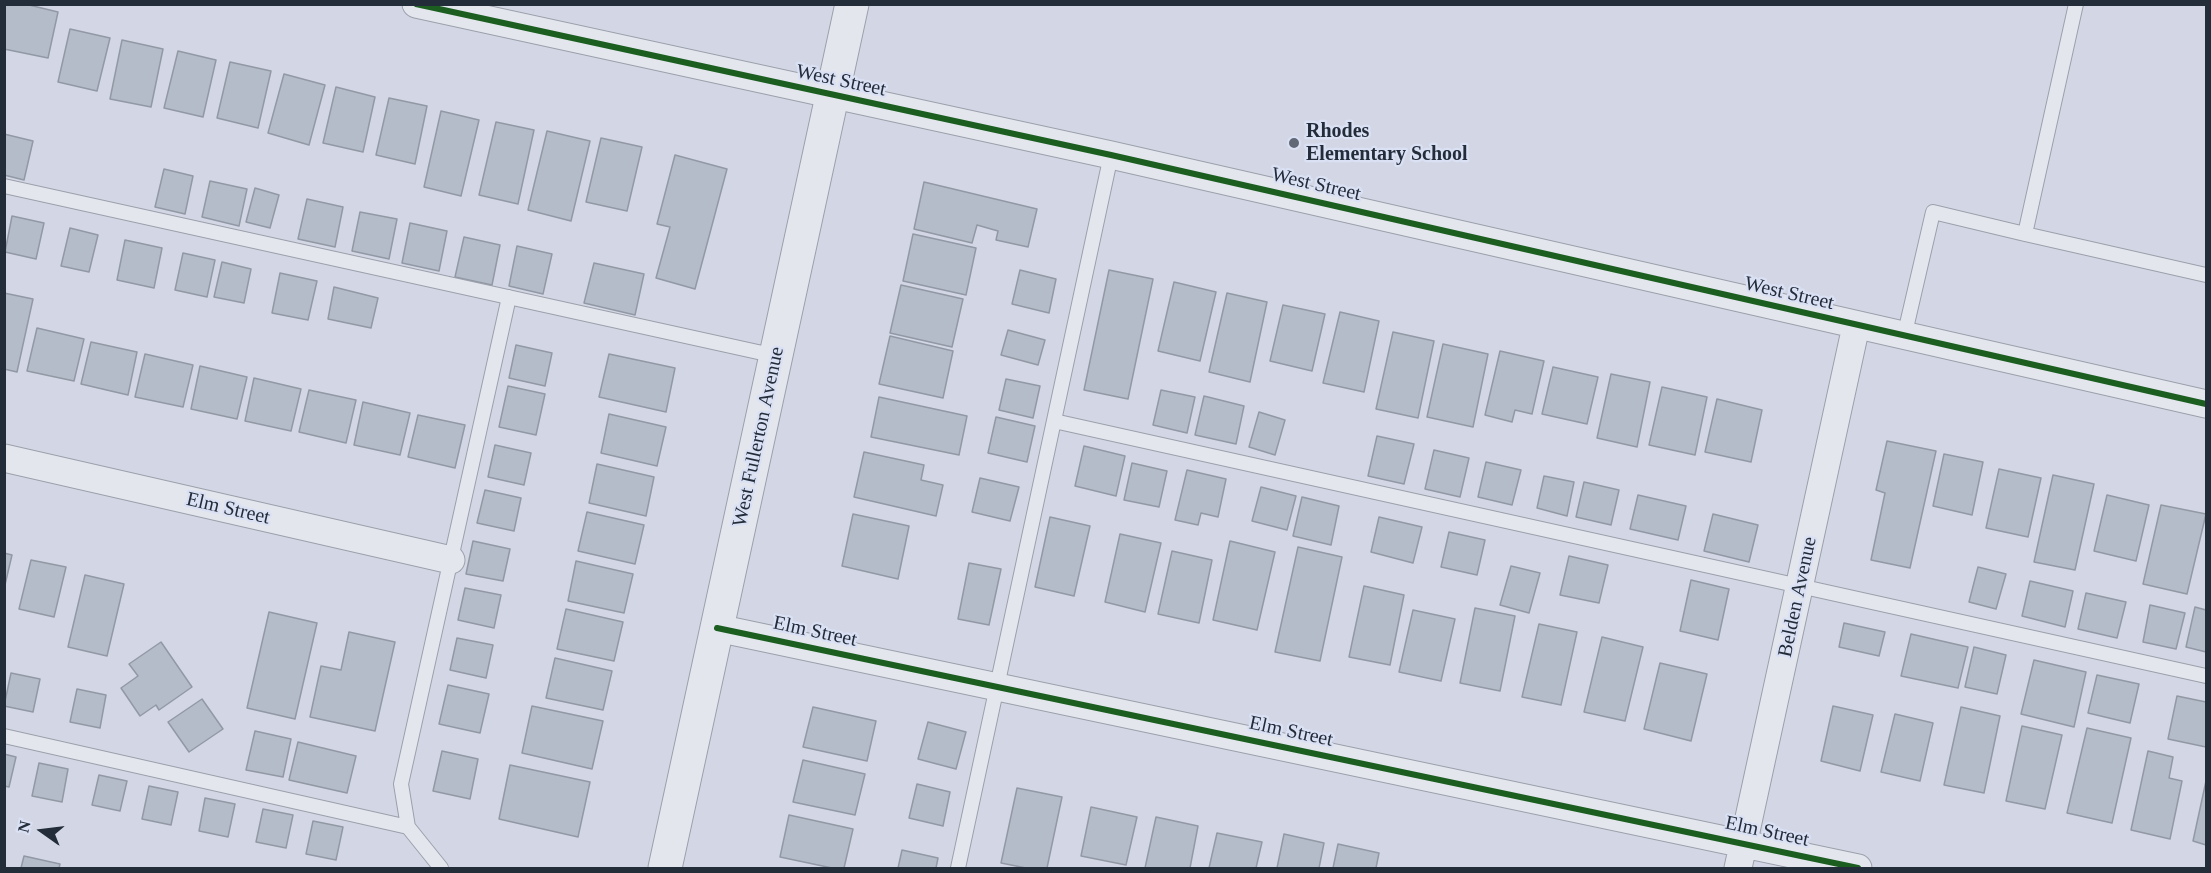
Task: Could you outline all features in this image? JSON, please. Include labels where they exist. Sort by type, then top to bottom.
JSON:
[{"type":"street","name":"West Street","points":[[416,4],[1111,155],[2206,404]]},
{"type":"street","name":"West Fullerton Avenue","points":[[665,868],[852,4]]},
{"type":"street","name":"Belden Avenue","points":[[1741,856],[1857,326]]},
{"type":"street","name":"Elm Street","points":[[4,458],[451,560]]},
{"type":"street","name":"Elm Street","points":[[717,628],[997,687],[1741,856],[1858,868]]},
{"type":"lane","points":[[2025,234],[2076,4]]},
{"type":"lane","points":[[958,868],[1111,155]]},
{"type":"lane","points":[[4,186],[776,356]]},
{"type":"lane","points":[[1904,337],[1933,212],[2206,274]]},
{"type":"lane","points":[[441,868],[408,827],[401,784],[509,297]]},
{"type":"lane","points":[[1054,421],[2206,676]]},
{"type":"lane","points":[[4,736],[408,827]]},
{"type":"building","points":[[4,4],[25,4],[58,12],[48,58],[4,49]]},
{"type":"building","points":[[70,29],[110,38],[97,91],[58,82]]},
{"type":"building","points":[[122,40],[163,49],[151,107],[110,99]]},
{"type":"building","points":[[178,51],[216,60],[203,117],[164,108]]},
{"type":"building","points":[[230,62],[271,71],[258,128],[217,118]]},
{"type":"building","points":[[284,74],[325,85],[309,145],[268,133]]},
{"type":"building","points":[[336,87],[375,97],[363,152],[323,143]]},
{"type":"building","points":[[389,98],[427,106],[415,164],[376,155]]},
{"type":"building","points":[[441,111],[479,120],[461,196],[424,187]]},
{"type":"building","points":[[496,122],[534,130],[518,204],[479,195]]},
{"type":"building","points":[[547,131],[590,141],[571,221],[528,210]]},
{"type":"building","points":[[4,134],[33,141],[24,180],[4,175]]},
{"type":"building","points":[[601,138],[642,147],[627,211],[586,202]]},
{"type":"building","points":[[675,155],[727,169],[695,289],[656,278],[670,227],[657,224]]},
{"type":"building","points":[[164,169],[193,176],[185,214],[155,207]]},
{"type":"building","points":[[210,181],[247,189],[239,226],[202,217]]},
{"type":"building","points":[[924,182],[1037,209],[1028,247],[996,240],[998,231],[977,225],[972,243],[914,229]]},
{"type":"building","points":[[255,188],[279,195],[270,228],[246,222]]},
{"type":"building","points":[[307,199],[343,207],[335,247],[298,239]]},
{"type":"building","points":[[360,212],[397,219],[389,259],[352,251]]},
{"type":"building","points":[[12,216],[44,223],[36,259],[5,252]]},
{"type":"building","points":[[410,223],[447,231],[439,271],[402,263]]},
{"type":"building","points":[[70,228],[98,235],[89,272],[61,266]]},
{"type":"building","points":[[913,234],[976,248],[966,295],[903,281]]},
{"type":"building","points":[[464,237],[500,245],[492,285],[455,277]]},
{"type":"building","points":[[125,240],[162,248],[154,288],[117,280]]},
{"type":"building","points":[[517,246],[552,254],[543,294],[509,286]]},
{"type":"building","points":[[183,253],[215,260],[207,297],[175,290]]},
{"type":"building","points":[[222,262],[251,269],[244,303],[214,297]]},
{"type":"building","points":[[594,263],[644,274],[635,315],[584,303]]},
{"type":"building","points":[[1020,270],[1056,279],[1049,313],[1012,304]]},
{"type":"building","points":[[1109,270],[1153,279],[1128,399],[1084,390]]},
{"type":"building","points":[[280,273],[317,281],[308,320],[272,313]]},
{"type":"building","points":[[1174,282],[1216,292],[1200,361],[1158,351]]},
{"type":"building","points":[[901,285],[963,299],[952,347],[890,333]]},
{"type":"building","points":[[334,287],[378,298],[371,328],[328,319]]},
{"type":"building","points":[[4,293],[33,299],[17,372],[4,369]]},
{"type":"building","points":[[1227,293],[1267,302],[1250,382],[1209,372]]},
{"type":"building","points":[[1283,305],[1325,314],[1312,371],[1270,361]]},
{"type":"building","points":[[1340,312],[1379,321],[1364,392],[1323,383]]},
{"type":"building","points":[[37,328],[84,339],[74,381],[27,371]]},
{"type":"building","points":[[1008,330],[1045,340],[1038,365],[1001,355]]},
{"type":"building","points":[[1393,332],[1434,341],[1418,418],[1376,409]]},
{"type":"building","points":[[890,336],[953,351],[943,398],[879,384]]},
{"type":"building","points":[[91,342],[137,352],[128,395],[81,384]]},
{"type":"building","points":[[1443,344],[1488,354],[1473,427],[1427,417]]},
{"type":"building","points":[[516,345],[552,353],[545,386],[509,378]]},
{"type":"building","points":[[1500,351],[1544,361],[1532,414],[1515,410],[1512,422],[1485,415]]},
{"type":"building","points":[[145,354],[193,365],[183,407],[135,397]]},
{"type":"building","points":[[609,354],[675,368],[666,412],[599,397]]},
{"type":"building","points":[[200,366],[247,377],[237,419],[191,409]]},
{"type":"building","points":[[1553,367],[1598,377],[1587,424],[1542,414]]},
{"type":"building","points":[[1611,374],[1650,382],[1637,447],[1597,438]]},
{"type":"building","points":[[254,378],[301,389],[291,431],[245,421]]},
{"type":"building","points":[[1006,379],[1040,386],[1033,418],[999,410]]},
{"type":"building","points":[[508,386],[545,394],[536,435],[499,427]]},
{"type":"building","points":[[1662,387],[1707,397],[1695,455],[1649,445]]},
{"type":"building","points":[[309,390],[356,400],[346,443],[299,432]]},
{"type":"building","points":[[1161,390],[1195,397],[1187,433],[1153,425]]},
{"type":"building","points":[[1204,396],[1244,406],[1236,444],[1195,435]]},
{"type":"building","points":[[879,397],[967,416],[959,455],[871,437]]},
{"type":"building","points":[[1717,399],[1762,410],[1751,462],[1705,452]]},
{"type":"building","points":[[363,402],[410,413],[400,455],[354,445]]},
{"type":"building","points":[[1259,412],[1285,420],[1275,455],[1249,447]]},
{"type":"building","points":[[609,414],[666,427],[657,466],[601,453]]},
{"type":"building","points":[[418,415],[465,425],[455,468],[408,457]]},
{"type":"building","points":[[996,417],[1035,426],[1027,462],[988,453]]},
{"type":"building","points":[[1377,436],[1414,444],[1404,484],[1368,476]]},
{"type":"building","points":[[1887,441],[1936,451],[1910,568],[1871,560],[1885,493],[1876,490]]},
{"type":"building","points":[[495,445],[531,453],[524,485],[488,477]]},
{"type":"building","points":[[1084,446],[1125,456],[1116,496],[1075,486]]},
{"type":"building","points":[[1434,450],[1469,458],[1460,497],[1425,489]]},
{"type":"building","points":[[864,452],[924,465],[921,480],[943,485],[936,516],[854,497]]},
{"type":"building","points":[[1944,454],[1983,462],[1972,515],[1933,506]]},
{"type":"building","points":[[1486,462],[1521,470],[1512,505],[1478,497]]},
{"type":"building","points":[[1132,463],[1167,471],[1159,507],[1124,500]]},
{"type":"building","points":[[597,464],[654,477],[646,516],[589,503]]},
{"type":"building","points":[[1999,469],[2041,478],[2028,537],[1986,528]]},
{"type":"building","points":[[1187,470],[1226,479],[1218,517],[1201,513],[1198,525],[1175,520]]},
{"type":"building","points":[[2053,475],[2094,484],[2075,570],[2034,562]]},
{"type":"building","points":[[1544,476],[1574,482],[1567,516],[1537,508]]},
{"type":"building","points":[[980,478],[1019,487],[1010,521],[972,512]]},
{"type":"building","points":[[1584,482],[1619,490],[1611,525],[1576,517]]},
{"type":"building","points":[[1261,487],[1296,496],[1287,530],[1252,521]]},
{"type":"building","points":[[485,490],[521,498],[514,531],[477,523]]},
{"type":"building","points":[[1638,495],[1686,506],[1678,540],[1630,529]]},
{"type":"building","points":[[2107,495],[2149,505],[2136,561],[2094,551]]},
{"type":"building","points":[[1302,497],[1339,506],[1331,545],[1293,536]]},
{"type":"building","points":[[2161,505],[2206,514],[2187,594],[2143,584]]},
{"type":"building","points":[[587,512],[644,525],[635,564],[578,551]]},
{"type":"building","points":[[853,514],[909,526],[898,579],[842,566]]},
{"type":"building","points":[[1713,514],[1758,525],[1749,562],[1704,551]]},
{"type":"building","points":[[1050,517],[1090,526],[1074,596],[1035,587]]},
{"type":"building","points":[[1379,517],[1422,527],[1413,563],[1371,552]]},
{"type":"building","points":[[1449,532],[1485,540],[1477,575],[1441,567]]},
{"type":"building","points":[[1120,534],[1161,543],[1145,612],[1105,602]]},
{"type":"building","points":[[473,541],[510,549],[503,581],[466,574]]},
{"type":"building","points":[[1230,541],[1275,552],[1257,630],[1213,620]]},
{"type":"building","points":[[1298,547],[1342,557],[1320,661],[1275,652]]},
{"type":"building","points":[[1172,551],[1212,560],[1199,623],[1158,614]]},
{"type":"building","points":[[4,553],[12,555],[4,589]]},
{"type":"building","points":[[1569,556],[1608,565],[1599,603],[1560,595]]},
{"type":"building","points":[[31,560],[66,567],[54,617],[19,609]]},
{"type":"building","points":[[576,561],[633,574],[624,613],[568,601]]},
{"type":"building","points":[[969,563],[1001,569],[989,625],[958,619]]},
{"type":"building","points":[[1511,566],[1540,573],[1529,613],[1500,605]]},
{"type":"building","points":[[1978,567],[2006,574],[1996,609],[1969,602]]},
{"type":"building","points":[[85,575],[124,584],[107,656],[68,647]]},
{"type":"building","points":[[1691,580],[1729,589],[1718,640],[1680,631]]},
{"type":"building","points":[[2030,581],[2073,591],[2065,627],[2022,616]]},
{"type":"building","points":[[1364,586],[1404,595],[1390,665],[1349,657]]},
{"type":"building","points":[[465,588],[501,595],[494,628],[458,620]]},
{"type":"building","points":[[2086,593],[2126,602],[2117,638],[2078,629]]},
{"type":"building","points":[[2150,605],[2185,613],[2176,649],[2143,642]]},
{"type":"building","points":[[2195,607],[2206,610],[2206,652],[2186,647]]},
{"type":"building","points":[[1475,608],[1515,616],[1500,691],[1460,683]]},
{"type":"building","points":[[566,609],[623,622],[614,661],[557,649]]},
{"type":"building","points":[[1413,610],[1455,619],[1441,681],[1399,672]]},
{"type":"building","points":[[269,612],[317,623],[295,719],[247,708]]},
{"type":"building","points":[[1844,623],[1885,632],[1879,656],[1839,647]]},
{"type":"building","points":[[1539,624],[1577,632],[1561,705],[1522,697]]},
{"type":"building","points":[[349,632],[395,642],[375,731],[310,717],[321,666],[341,670]]},
{"type":"building","points":[[1911,634],[1968,647],[1958,688],[1901,676]]},
{"type":"building","points":[[1602,637],[1643,647],[1625,721],[1584,712]]},
{"type":"building","points":[[457,638],[493,645],[486,678],[450,670]]},
{"type":"building","points":[[161,642],[192,687],[159,710],[156,705],[140,716],[121,688],[138,676],[129,664]]},
{"type":"building","points":[[1974,647],[2006,655],[1997,694],[1965,687]]},
{"type":"building","points":[[555,658],[612,671],[603,710],[546,698]]},
{"type":"building","points":[[2034,660],[2086,672],[2074,727],[2021,714]]},
{"type":"building","points":[[1660,663],[1707,674],[1691,741],[1644,729]]},
{"type":"building","points":[[11,673],[40,679],[33,712],[4,706]]},
{"type":"building","points":[[2097,675],[2139,684],[2130,723],[2088,713]]},
{"type":"building","points":[[448,685],[489,694],[480,733],[439,724]]},
{"type":"building","points":[[77,689],[106,695],[100,728],[70,722]]},
{"type":"building","points":[[2177,696],[2206,702],[2206,747],[2168,739]]},
{"type":"building","points":[[202,699],[223,729],[189,752],[168,722]]},
{"type":"building","points":[[532,706],[603,721],[592,769],[522,753]]},
{"type":"building","points":[[1833,706],[1873,715],[1860,771],[1821,761]]},
{"type":"building","points":[[813,707],[876,721],[867,761],[803,747]]},
{"type":"building","points":[[1961,707],[2000,716],[1984,793],[1944,785]]},
{"type":"building","points":[[1895,714],[1933,723],[1920,781],[1881,772]]},
{"type":"building","points":[[928,722],[966,732],[956,769],[918,759]]},
{"type":"building","points":[[2022,726],[2062,735],[2045,809],[2006,801]]},
{"type":"building","points":[[2087,728],[2131,738],[2112,823],[2067,813]]},
{"type":"building","points":[[255,731],[291,739],[283,777],[246,770]]},
{"type":"building","points":[[298,742],[356,756],[347,793],[289,780]]},
{"type":"building","points":[[442,751],[478,759],[470,799],[433,791]]},
{"type":"building","points":[[2148,751],[2173,757],[2169,778],[2182,781],[2170,839],[2131,830]]},
{"type":"building","points":[[4,754],[16,757],[9,787],[4,786]]},
{"type":"building","points":[[803,760],[865,774],[855,815],[793,802]]},
{"type":"building","points":[[39,763],[68,769],[62,802],[32,796]]},
{"type":"building","points":[[510,765],[590,782],[578,837],[499,819]]},
{"type":"building","points":[[99,775],[127,781],[120,811],[92,805]]},
{"type":"building","points":[[2206,781],[2206,845],[2193,841]]},
{"type":"building","points":[[917,784],[950,792],[943,826],[909,818]]},
{"type":"building","points":[[149,786],[178,792],[171,825],[142,819]]},
{"type":"building","points":[[1017,788],[1062,797],[1047,868],[1026,868],[1001,863]]},
{"type":"building","points":[[205,798],[235,804],[228,837],[199,831]]},
{"type":"building","points":[[1091,807],[1137,817],[1126,865],[1081,856]]},
{"type":"building","points":[[263,809],[293,815],[286,848],[256,842]]},
{"type":"building","points":[[789,815],[853,829],[844,868],[832,868],[780,857]]},
{"type":"building","points":[[1156,817],[1198,826],[1190,868],[1145,868]]},
{"type":"building","points":[[313,821],[343,827],[336,860],[306,854]]},
{"type":"building","points":[[1217,833],[1262,842],[1256,868],[1209,868]]},
{"type":"building","points":[[1284,834],[1324,843],[1319,868],[1277,868]]},
{"type":"building","points":[[1338,844],[1379,853],[1376,868],[1333,868]]},
{"type":"building","points":[[902,850],[938,858],[936,868],[898,868]]},
{"type":"building","points":[[24,856],[60,864],[59,868],[21,868]]},
{"type":"cycle path","points":[[416,4],[1111,155],[2206,404]]},
{"type":"cycle path","points":[[717,628],[1858,868]]},
{"type":"place","name":"Rhodes Elementary School","points":[[1294,143]]}]
